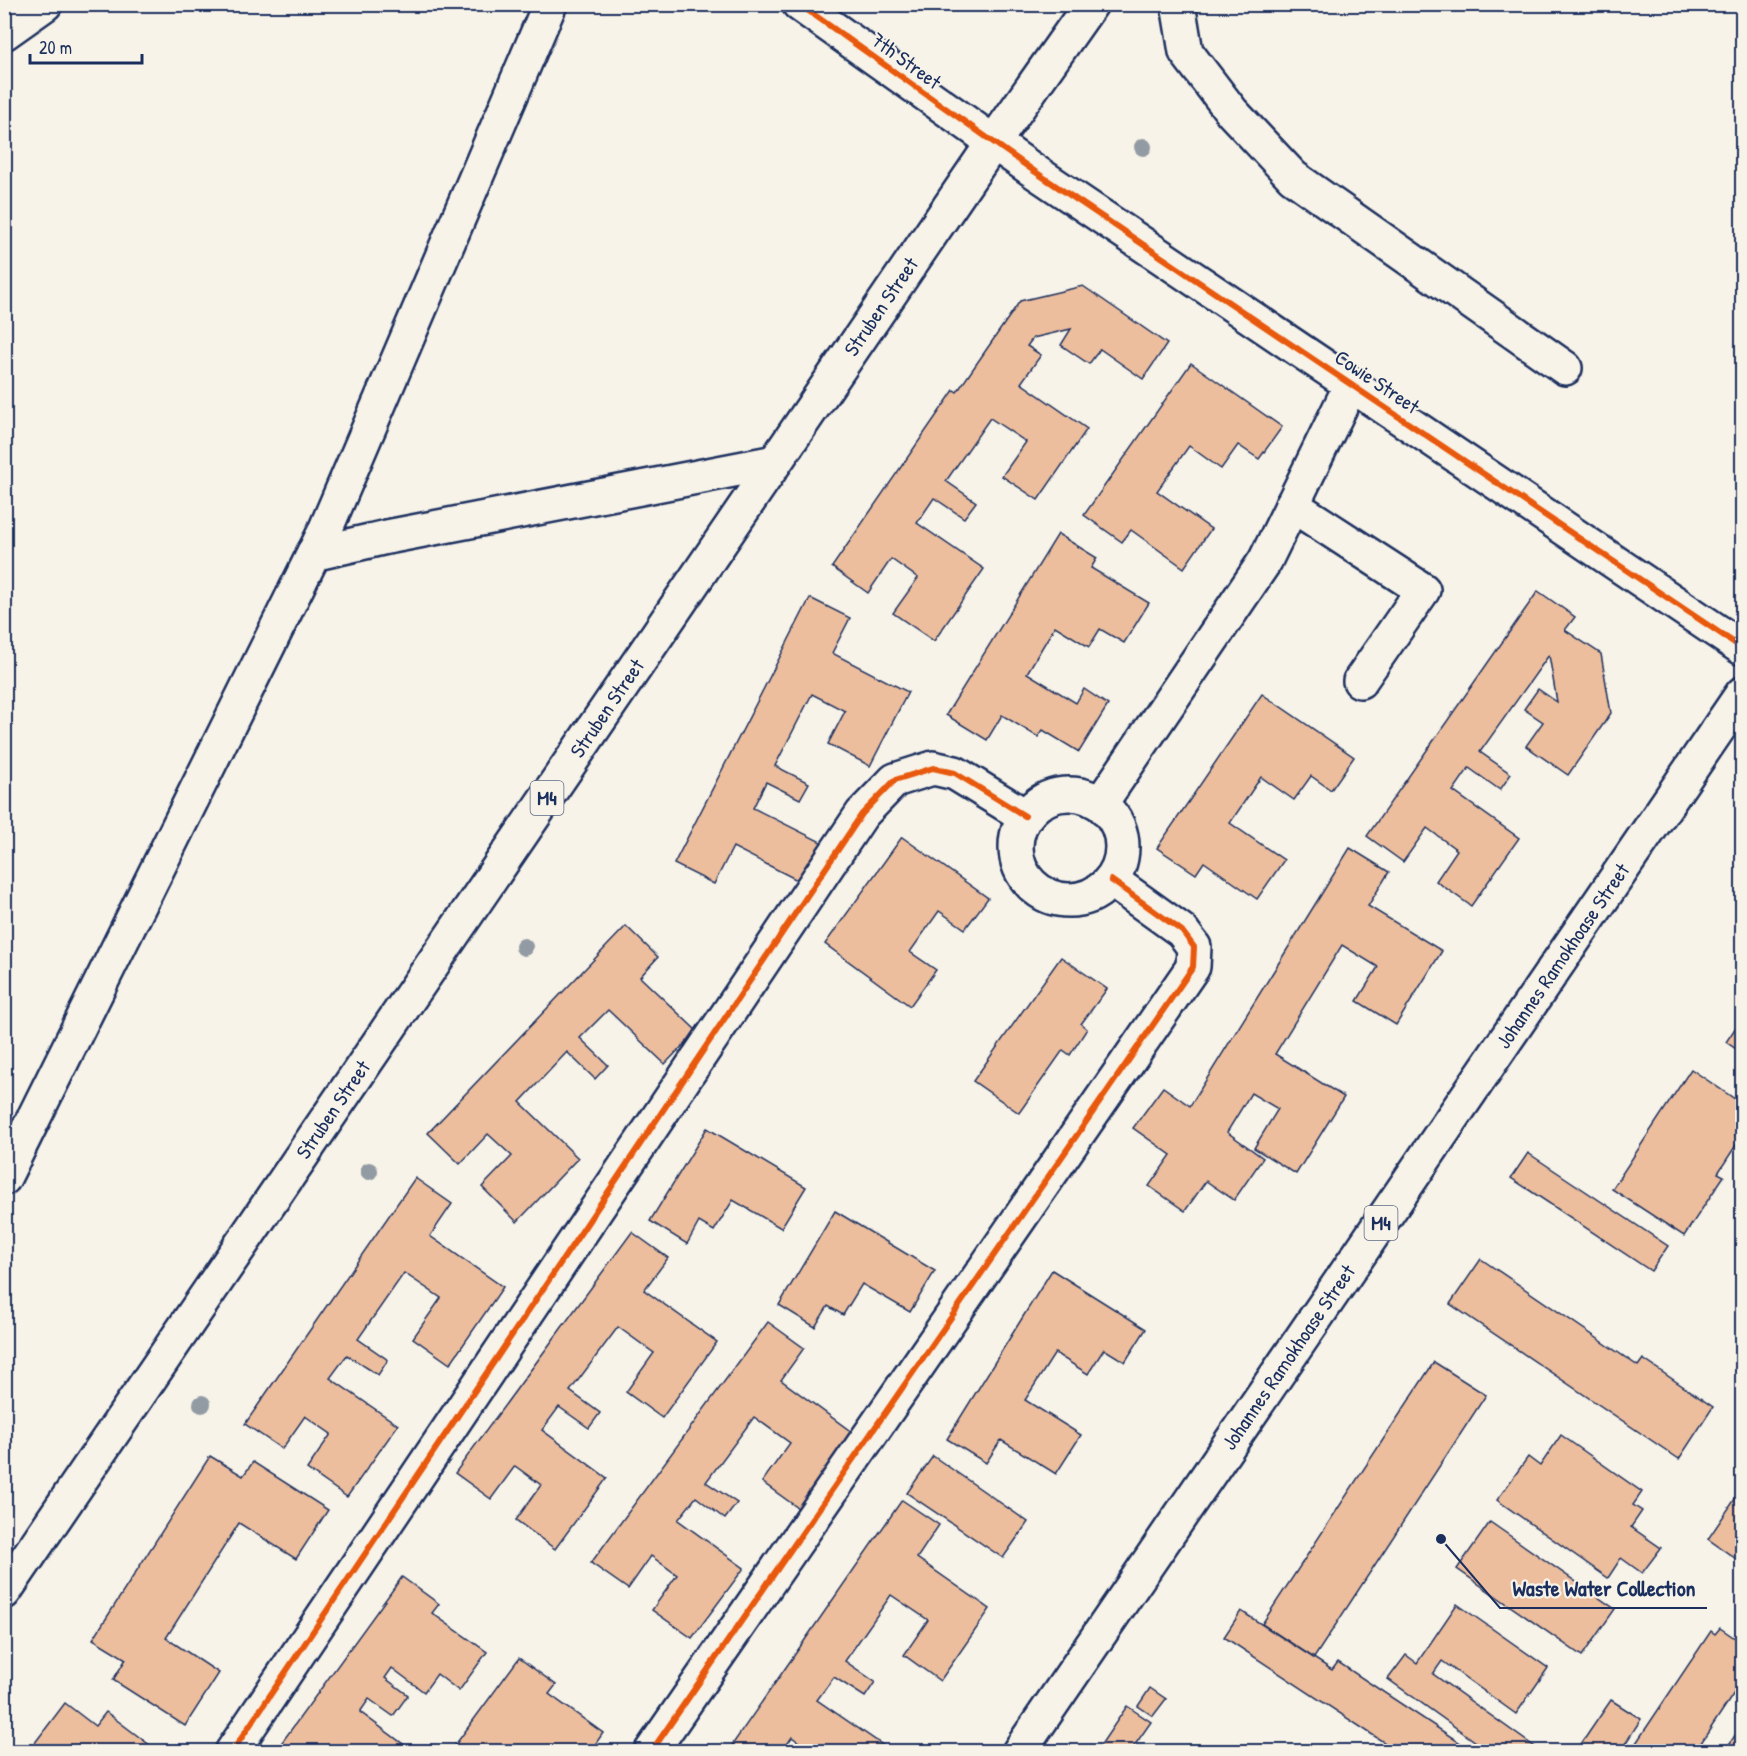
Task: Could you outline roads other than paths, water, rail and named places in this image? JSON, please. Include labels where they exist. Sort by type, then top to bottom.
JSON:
[{"type":"street","points":[[4,33],[45,4]]},
{"type":"street","points":[[4,1178],[313,554],[550,4]]},
{"type":"street","name":"7th Street","points":[[799,4],[993,143]]},
{"type":"street","name":"Struben Street","points":[[4,1592],[993,143],[1091,4]]},
{"type":"street","points":[[1178,4],[1186,51],[1232,112],[1293,177],[1565,368]]},
{"type":"street","name":"Cowie Street","points":[[993,143],[1743,648]]},
{"type":"street","points":[[1101,803],[1265,561],[1351,385]]},
{"type":"street","points":[[313,554],[387,537],[775,462]]},
{"type":"street","points":[[1293,505],[1423,590],[1360,681]]},
{"type":"street","name":"Johannes Ramokhoase Street","points":[[1019,1752],[1743,694]]},
{"type":"street","points":[[232,1752],[862,814],[896,780],[933,768],[954,773],[1024,816]]},
{"type":"street","points":[[1069,793],[1085,795],[1101,803],[1113,816],[1120,831],[1123,848],[1119,865],[1111,880],[1097,892],[1071,900],[1045,895],[1030,884],[1020,869],[1015,851],[1017,833],[1024,816],[1036,804],[1052,796],[1069,793]]},
{"type":"street","points":[[651,1752],[1193,967],[1194,947],[1182,931],[1111,880]]},
{"type":"place","name":"Waste Water Collection","points":[[1441,1539]]}]
